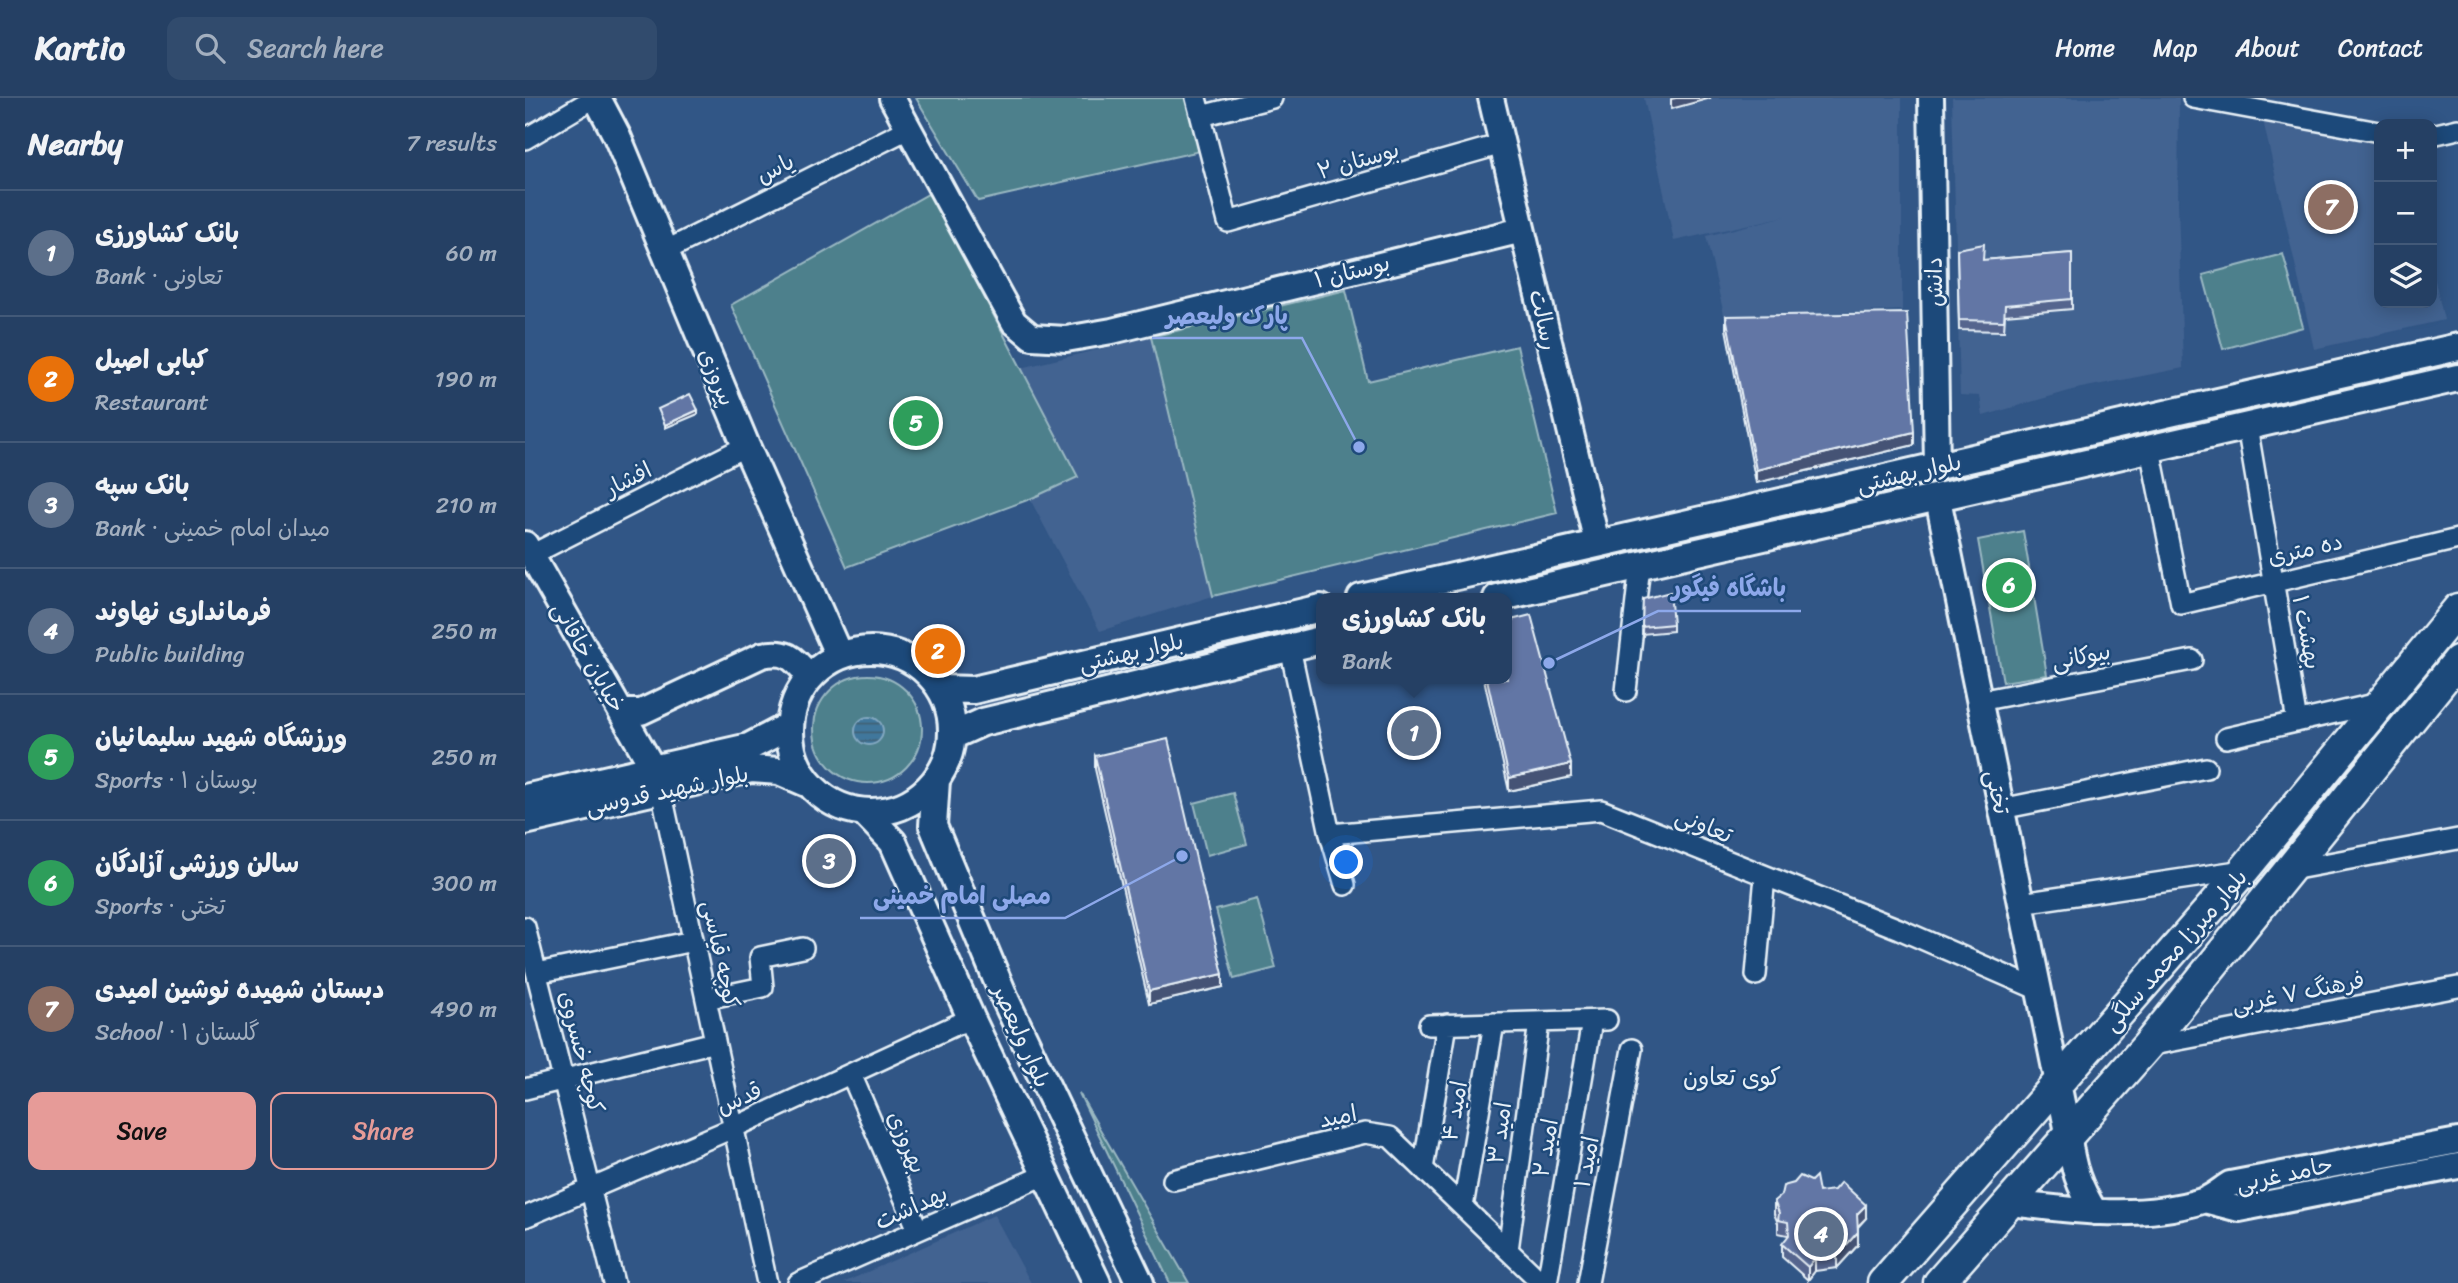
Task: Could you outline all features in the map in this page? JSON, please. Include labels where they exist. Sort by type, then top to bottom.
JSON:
[{"type":"main road","name":"پیروزی","points":[[596,98],[617,136],[746,446],[839,656]]},
{"type":"main road","name":"بلوار بهشتی","points":[[1382,593],[2458,347]]},
{"type":"main road","name":"بلوار بهشتی","points":[[1512,595],[2458,379]]},
{"type":"main road","points":[[1937,467],[1938,499]]},
{"type":"main road","points":[[1597,542],[1605,573]]},
{"type":"main road","name":"بلوار بهشتی","points":[[941,689],[973,690],[1316,609]]},
{"type":"main road","name":"بلوار میرزا محمد سلگی","points":[[1883,1283],[2058,1086],[2244,870],[2458,609]]},
{"type":"main road","name":"بلوار بهشتی","points":[[952,736],[983,722],[1316,641]]},
{"type":"main road","points":[[862,650],[885,651],[907,658],[926,671],[941,689],[950,712],[952,736],[947,760],[936,780],[903,806],[886,812],[864,813],[833,803],[807,783],[796,765],[790,746],[789,726],[796,700],[810,677],[839,656],[862,650]]},
{"type":"main road","name":"بلوار میرزا محمد سلگی","points":[[1939,1283],[2147,1046],[2291,870],[2446,689],[2458,661]]},
{"type":"main road","points":[[657,780],[749,747],[789,726]]},
{"type":"main road","name":"بلوار شهید قدوسی","points":[[525,798],[751,769],[779,771],[807,783]]},
{"type":"main road","name":"بلوار شهید قدوسی","points":[[525,821],[657,780]]},
{"type":"main road","name":"بلوار ولیعصر","points":[[936,780],[933,825],[1006,1001],[1140,1283]]},
{"type":"main road","name":"بلوار ولیعصر","points":[[864,813],[893,842],[971,1018],[1097,1283]]},
{"type":"street","points":[[525,139],[596,98]]},
{"type":"street","name":"بوستان ۱","points":[[893,98],[1014,322],[1032,337],[1066,339],[1112,331],[1522,230]]},
{"type":"street","points":[[1199,107],[1272,98]]},
{"type":"street","name":"رسالت","points":[[1490,98],[1597,542]]},
{"type":"street","name":"دانش","points":[[1931,98],[1937,467]]},
{"type":"street","points":[[2193,98],[2374,131]]},
{"type":"street","name":"بوستان ۲","points":[[1199,107],[1228,222],[1502,144]]},
{"type":"street","name":"یاس","points":[[665,251],[908,129]]},
{"type":"street","points":[[2437,134],[2458,129]]},
{"type":"street","name":"بهشت ۱","points":[[2247,426],[2297,722]]},
{"type":"street","name":"افشار","points":[[528,550],[746,446]]},
{"type":"street","name":"ده متری","points":[[2150,449],[2181,604],[2458,539]]},
{"type":"street","name":"تختی","points":[[1938,499],[2069,1137],[2072,1164],[2080,1188],[2095,1212]]},
{"type":"street","name":"خیابان خاقانی","points":[[528,550],[657,780]]},
{"type":"street","points":[[1626,691],[1640,565]]},
{"type":"street","points":[[1290,648],[1330,834],[1345,885]]},
{"type":"street","points":[[621,712],[641,712],[771,653],[780,652],[794,660],[810,677]]},
{"type":"street","name":"بیوکانی","points":[[1979,701],[2192,660]]},
{"type":"street","points":[[2227,738],[2379,703]]},
{"type":"street","points":[[2001,809],[2206,768]]},
{"type":"street","name":"کوچه قیاسی","points":[[657,780],[767,1283]]},
{"type":"street","name":"تعاونی","points":[[1330,834],[1601,810],[2039,990]]},
{"type":"street","points":[[2291,870],[2458,839]]},
{"type":"street","points":[[2021,903],[2244,870]]},
{"type":"street","points":[[1756,975],[1765,876]]},
{"type":"street","name":"کوچه خسروی","points":[[525,927],[614,1283]]},
{"type":"street","points":[[537,974],[693,941]]},
{"type":"street","points":[[706,999],[763,987],[760,957],[803,948]]},
{"type":"street","name":"فرهنگ ۷ غربی","points":[[2147,1046],[2458,987]]},
{"type":"street","name":"قدس","points":[[525,1217],[733,1128],[971,1018]]},
{"type":"street","name":"امید ۲","points":[[1539,1022],[1599,1021],[1545,1283]]},
{"type":"street","points":[[1423,1168],[1438,1025],[1539,1022]]},
{"type":"street","name":"امید ۳","points":[[1508,1250],[1539,1022]]},
{"type":"street","name":"امید ۴","points":[[1463,1207],[1494,1023]]},
{"type":"street","points":[[525,1089],[715,1042]]},
{"type":"street","name":"امید ۱","points":[[1588,1283],[1632,1049]]},
{"type":"street","name":"بهروزی","points":[[851,1074],[918,1230]]},
{"type":"street","name":"امید","points":[[1173,1180],[1365,1133],[1390,1137],[1545,1283]]},
{"type":"street","name":"حامد غربی","points":[[2204,1200],[2230,1184],[2458,1141]]},
{"type":"street","name":"حامد غربی","points":[[2204,1200],[2239,1209],[2458,1166]]},
{"type":"street","name":"بهداشت","points":[[798,1283],[1044,1175]]},
{"type":"street","points":[[2011,1203],[2095,1212],[2134,1213],[2204,1200]]},
{"type":"shaded area","points":[[1644,98],[1902,98],[1902,310],[1725,319],[1706,236],[1786,216],[1674,241]]},
{"type":"shaded area","points":[[1952,98],[2179,98],[2178,203],[2183,368],[2076,389],[1983,416],[1980,396],[1960,395]]},
{"type":"shaded area","points":[[2263,120],[2374,144],[2374,308],[2437,308],[2437,290],[2444,320],[2314,349]]},
{"type":"shaded area","points":[[1151,337],[1213,596],[1100,631],[1030,499],[1078,477],[1021,368]]},
{"type":"shaded area","points":[[869,717],[879,721],[883,731],[879,741],[869,745],[859,741],[855,731],[859,721]]},
{"type":"shaded area","points":[[994,1215],[1031,1283],[843,1283]]},
{"type":"green space","points":[[916,98],[1186,98],[1200,151],[978,201]]},
{"type":"green space","points":[[930,193],[1078,477],[1030,499],[847,567],[731,305]]},
{"type":"green space","points":[[2283,254],[2303,327],[2223,349],[2203,275]]},
{"type":"green space","points":[[1346,290],[1368,381],[1517,346],[1557,513],[1213,596],[1151,337]]},
{"type":"green space","points":[[2023,531],[2047,675],[2003,682],[1978,540]]},
{"type":"green space","points":[[868,675],[889,679],[907,690],[918,708],[922,729],[918,750],[907,768],[889,779],[868,783],[847,779],[829,768],[818,750],[814,729],[818,708],[829,690],[847,679]]},
{"type":"green space","points":[[1233,793],[1247,844],[1207,855],[1194,803]]},
{"type":"green space","points":[[1257,899],[1276,968],[1234,979],[1216,910]]},
{"type":"green space","points":[[1079,1093],[1189,1283],[1170,1283]]},
{"type":"building","points":[[1984,244],[1983,260],[2072,253],[2072,299],[2005,305],[2004,321],[1959,320],[1957,249]]},
{"type":"building","points":[[1907,313],[1914,432],[1756,470],[1726,316]]},
{"type":"building","points":[[690,394],[698,410],[665,425],[658,409]]},
{"type":"building","points":[[1670,592],[1673,624],[1642,627],[1643,599]]},
{"type":"building","points":[[1531,615],[1571,764],[1509,778],[1488,684],[1512,684],[1512,620]]},
{"type":"building","points":[[1168,739],[1223,974],[1149,991],[1095,756]]},
{"type":"building","points":[[1800,1176],[1811,1181],[1816,1176],[1819,1192],[1834,1190],[1841,1182],[1866,1205],[1857,1214],[1858,1232],[1837,1255],[1815,1258],[1808,1267],[1782,1244],[1789,1235],[1788,1222],[1778,1220],[1779,1213],[1774,1201],[1781,1195],[1783,1186],[1794,1183]]},
{"type":"place","name":"دبستان شهیده نوشین امیدی","points":[[2331,207]]},
{"type":"place","name":"ورزشگاه شهید سلیمانیان","points":[[916,423]]},
{"type":"place","name":"پارک ولیعصر","points":[[1359,447]]},
{"type":"place","name":"سالن ورزشی آزادگان","points":[[2009,585]]},
{"type":"place","name":"کبابی اصیل","points":[[938,651]]},
{"type":"place","name":"باشگاه فیگور","points":[[1549,663]]},
{"type":"place","name":"بانک کشاورزی","points":[[1414,733]]},
{"type":"place","name":"مصلی امام خمینی","points":[[1182,856]]},
{"type":"place","name":"بانک سپه","points":[[829,861]]},
{"type":"place","name":"فرمانداری نهاوند","points":[[1821,1234]]},
{"type":"district","name":"کوی تعاون","points":[[1732,1077]]}]
